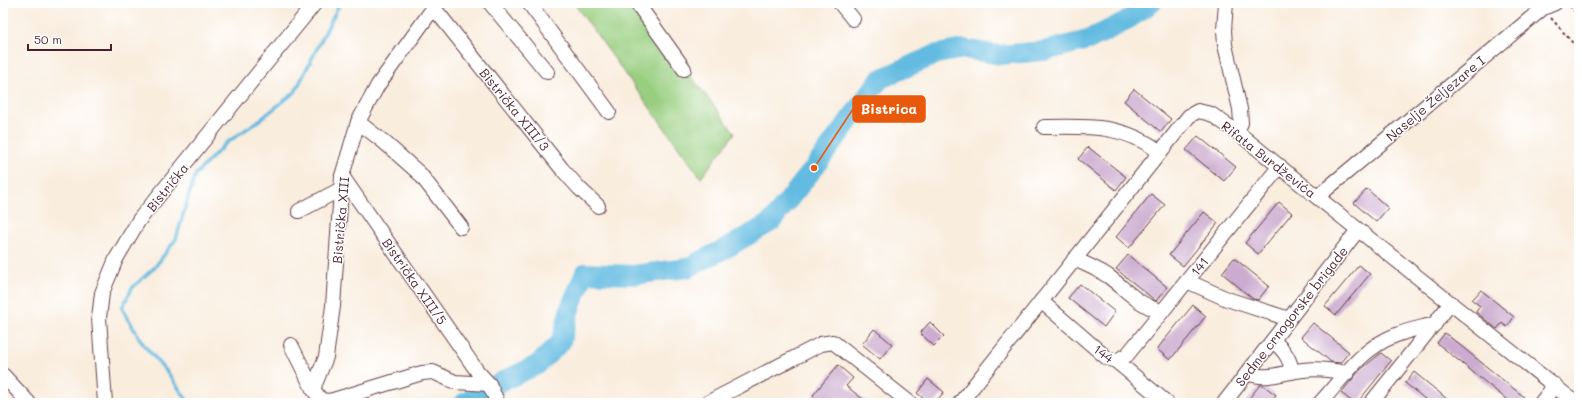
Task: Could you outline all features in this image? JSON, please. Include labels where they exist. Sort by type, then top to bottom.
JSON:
[{"type":"street","name":"Bistrička","points":[[105,403],[99,318],[102,293],[116,259],[139,220],[315,3]]},
{"type":"street","points":[[490,3],[546,72]]},
{"type":"street","points":[[529,3],[609,112]]},
{"type":"street","points":[[638,3],[684,69]]},
{"type":"street","points":[[840,3],[853,20]]},
{"type":"street","points":[[1226,3],[1224,30],[1225,45],[1240,109],[1240,123],[1237,132]]},
{"type":"street","name":"Naselje Željezare I","points":[[1317,197],[1546,5]]},
{"type":"street","name":"Bistrička XIII","points":[[313,389],[326,357],[332,306],[342,182],[358,122],[378,85],[436,6]]},
{"type":"street","name":"Bistrička XIII/3","points":[[436,6],[562,169],[598,206]]},
{"type":"street","name":"Rifata Burdževića","points":[[960,403],[1188,116],[1198,111],[1211,114],[1237,132],[1576,403]]},
{"type":"street","points":[[358,122],[384,142],[420,174],[461,227]]},
{"type":"street","points":[[1044,127],[1089,127],[1110,129],[1135,136],[1160,152]]},
{"type":"street","name":"141","points":[[1116,362],[1128,355],[1280,166]]},
{"type":"street","points":[[299,212],[342,182]]},
{"type":"street","name":"Bistrička XIII/5","points":[[342,182],[476,371],[488,384],[498,401]]},
{"type":"street","name":"Sedme crnogorske brigade","points":[[1224,403],[1358,230]]},
{"type":"street","points":[[1074,259],[1108,276],[1144,306],[1162,312]]},
{"type":"street","points":[[1187,281],[1227,300],[1289,319]]},
{"type":"street","name":"144","points":[[1041,300],[1107,358],[1116,362],[1167,403]]},
{"type":"street","points":[[1371,403],[1451,303]]},
{"type":"street","points":[[1320,403],[1369,350],[1394,335],[1435,324]]},
{"type":"street","points":[[1273,340],[1286,354],[1291,365],[1292,372]]},
{"type":"street","points":[[707,403],[821,344],[832,342],[910,403]]},
{"type":"street","points":[[291,345],[313,389],[321,400],[330,401],[422,373],[433,372],[455,382],[488,384]]},
{"type":"street","points":[[1247,373],[1267,377],[1312,369],[1324,369],[1347,373]]},
{"type":"street","points":[[3,375],[29,403]]},
{"type":"street","points":[[1540,403],[1555,385]]},
{"type":"path","points":[[1546,5],[1579,50]]},
{"type":"green space","points":[[580,3],[634,3],[735,133],[701,178],[576,6]]},
{"type":"building","points":[[1134,89],[1171,119],[1161,132],[1124,101]]},
{"type":"building","points":[[1198,136],[1236,167],[1224,181],[1186,150]]},
{"type":"building","points":[[1088,147],[1126,177],[1116,190],[1078,159]]},
{"type":"building","points":[[1367,189],[1388,208],[1376,222],[1354,203]]},
{"type":"building","points":[[1151,194],[1165,205],[1129,248],[1116,237]]},
{"type":"building","points":[[1279,202],[1292,213],[1258,254],[1245,243]]},
{"type":"building","points":[[1204,212],[1218,223],[1183,266],[1169,255]]},
{"type":"building","points":[[1128,255],[1167,287],[1156,301],[1116,269]]},
{"type":"building","points":[[1234,258],[1269,286],[1258,300],[1253,299],[1222,273]]},
{"type":"building","points":[[1359,265],[1370,274],[1336,315],[1325,306]]},
{"type":"building","points":[[1080,284],[1115,312],[1104,327],[1068,298]]},
{"type":"building","points":[[1481,290],[1514,317],[1507,327],[1502,323],[1497,329],[1476,312],[1480,306],[1472,300]]},
{"type":"building","points":[[1193,305],[1206,316],[1170,360],[1157,349]]},
{"type":"building","points":[[930,322],[944,336],[934,346],[920,333]]},
{"type":"building","points":[[1313,323],[1349,352],[1340,363],[1331,362],[1301,337]]},
{"type":"building","points":[[874,329],[892,344],[880,359],[862,344]]},
{"type":"building","points":[[1445,333],[1524,397],[1519,403],[1511,403],[1437,343]]},
{"type":"building","points":[[1381,353],[1391,361],[1357,403],[1354,403],[1341,393],[1359,371]]},
{"type":"building","points":[[838,365],[853,378],[846,386],[868,403],[812,403],[816,398],[813,395]]},
{"type":"building","points":[[1414,372],[1452,403],[1430,403],[1405,383]]},
{"type":"building","points":[[928,379],[944,392],[935,403],[929,403],[917,393]]},
{"type":"building","points":[[1260,385],[1263,385],[1276,395],[1269,403],[1245,403]]},
{"type":"waterway","points":[[189,403],[168,373],[143,344],[122,308],[132,288],[155,267],[176,239],[195,175],[225,144],[261,119],[295,92],[340,3]]},
{"type":"waterway","points":[[464,403],[503,381],[537,365],[561,342],[570,308],[585,273],[633,275],[687,268],[732,245],[771,222],[814,168],[880,79],[937,54],[964,49],[1000,55],[1044,51],[1088,40],[1124,22],[1152,3]]},
{"type":"railway","points":[[1568,3],[1579,15]]},
{"type":"place","name":"Bistrica","points":[[814,168]]}]
